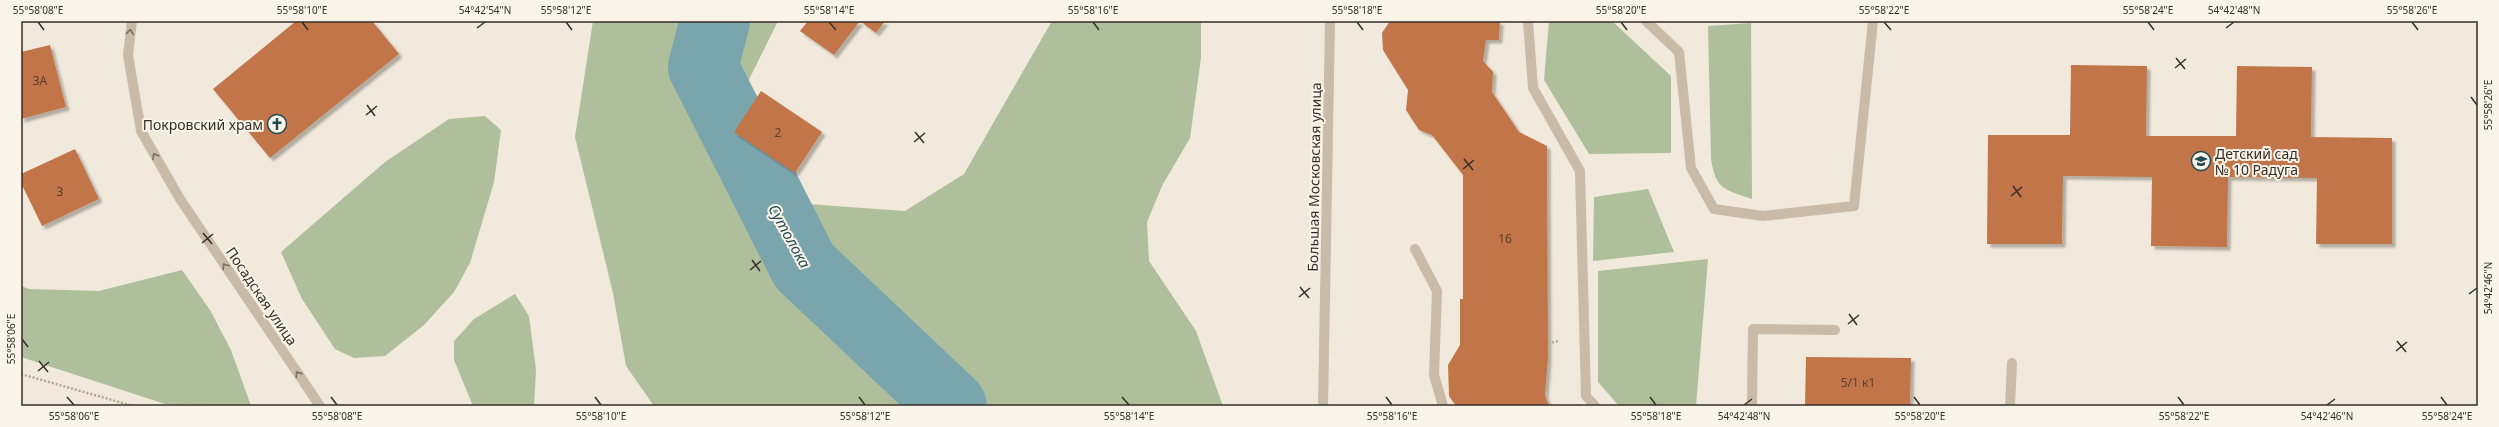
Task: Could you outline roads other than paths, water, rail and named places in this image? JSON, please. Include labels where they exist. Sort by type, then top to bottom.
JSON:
[{"type":"street","name":"Посадская улица","points":[[132,21],[128,55],[141,131],[180,199],[320,406]]},
{"type":"street","name":"Большая Московская улица","points":[[1323,406],[1330,21]]},
{"type":"street","points":[[1528,21],[1533,88],[1580,171],[1586,396],[1595,406]]},
{"type":"street","points":[[1646,21],[1679,52],[1691,168],[1714,209],[1763,216],[1854,206],[1872,21]]},
{"type":"street","points":[[1415,249],[1437,291],[1434,374],[1443,406]]},
{"type":"street","points":[[1752,406],[1753,328],[1835,330]]},
{"type":"street","points":[[2010,406],[2012,363]]},
{"type":"waterway","name":"Сутолока","points":[[715,21],[703,67],[804,266],[952,406]]},
{"type":"place","name":"Покровский храм","points":[[277,124]]},
{"type":"place","name":"Детский сад № 10 Радуга","points":[[2201,161]]}]
